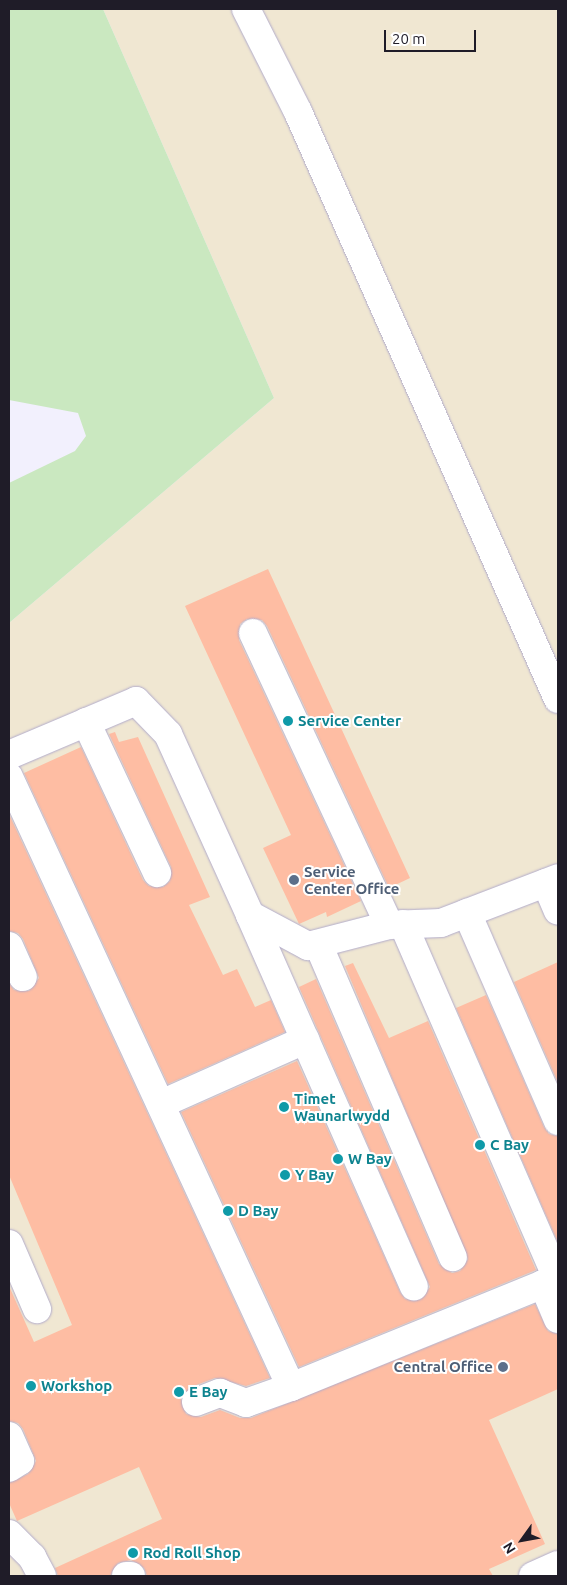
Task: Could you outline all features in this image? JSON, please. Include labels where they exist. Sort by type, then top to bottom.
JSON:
[{"type":"lane","points":[[246,9],[298,112],[558,699]]},
{"type":"lane","points":[[253,633],[396,925],[553,1280],[558,1319]]},
{"type":"lane","points":[[9,755],[136,701],[168,734],[414,1286]]},
{"type":"lane","points":[[86,722],[157,873]]},
{"type":"lane","points":[[9,777],[291,1387]]},
{"type":"lane","points":[[250,915],[308,946],[396,925],[441,923],[552,880],[558,911]]},
{"type":"lane","points":[[467,913],[558,1121]]},
{"type":"lane","points":[[318,944],[453,1257]]},
{"type":"lane","points":[[9,946],[23,977]]},
{"type":"lane","points":[[161,1104],[305,1040]]},
{"type":"lane","points":[[9,1244],[37,1309]]},
{"type":"lane","points":[[196,1402],[220,1393],[246,1403],[291,1387],[553,1280]]},
{"type":"lane","points":[[9,1436],[20,1461],[9,1468]]},
{"type":"lane","points":[[9,1534],[32,1557],[42,1576]]},
{"type":"lane","points":[[533,1576],[558,1565]]},
{"type":"lane","points":[[126,1576],[131,1576]]},
{"type":"shaded area","points":[[103,9],[558,9],[558,1576],[9,1576],[9,623],[274,398]]},
{"type":"green space","points":[[9,9],[103,9],[274,398],[9,623],[9,483],[75,451],[86,436],[78,413],[9,400]]},
{"type":"building","name":"Service Center","points":[[268,569],[410,878],[389,888],[267,626],[262,620],[247,619],[240,624],[239,640],[361,901],[327,917],[326,912],[299,924],[263,848],[291,835],[185,606]]},
{"type":"building","points":[[115,732],[119,742],[138,737],[210,897],[189,905],[223,975],[237,969],[255,1007],[271,1000],[285,1032],[168,1084],[24,773],[81,747],[143,880],[149,886],[163,887],[170,881],[171,867],[109,734]]},
{"type":"building","points":[[9,814],[270,1378],[246,1386],[215,1378],[191,1387],[181,1399],[186,1414],[201,1417],[220,1410],[240,1418],[251,1418],[535,1304],[548,1331],[558,1334],[558,1389],[489,1420],[545,1544],[489,1569],[493,1576],[147,1576],[144,1568],[131,1560],[118,1563],[110,1576],[58,1576],[55,1568],[162,1519],[139,1467],[17,1521],[9,1503],[9,1483],[28,1474],[36,1461],[23,1429],[18,1423],[9,1421],[9,1286],[34,1342],[72,1325],[9,1175],[9,983],[14,990],[29,991],[39,978],[23,939],[18,933],[9,931]]},
{"type":"building","points":[[558,962],[558,1083],[514,982]]},
{"type":"building","points":[[353,963],[389,1038],[428,1021],[536,1270],[299,1367],[181,1112],[297,1061],[400,1292],[405,1299],[420,1300],[430,1287],[299,987],[316,979],[439,1264],[452,1273],[460,1271],[468,1259],[345,966]]},
{"type":"building","points":[[486,995],[544,1127],[549,1134],[558,1136],[558,1243],[456,1008]]},
{"type":"place","name":"Service Center","points":[[288,721]]},
{"type":"place","name":"Service Center Office","points":[[294,880]]},
{"type":"place","name":"Timet Waunarlwydd","points":[[284,1107]]},
{"type":"place","name":"C Bay","points":[[480,1145]]},
{"type":"place","name":"W Bay","points":[[338,1159]]},
{"type":"place","name":"Y Bay","points":[[285,1175]]},
{"type":"place","name":"D Bay","points":[[228,1211]]},
{"type":"place","name":"Central Office","points":[[503,1367]]},
{"type":"place","name":"Workshop","points":[[31,1386]]},
{"type":"place","name":"E Bay","points":[[179,1392]]},
{"type":"place","name":"Rod Roll Shop","points":[[133,1553]]}]
